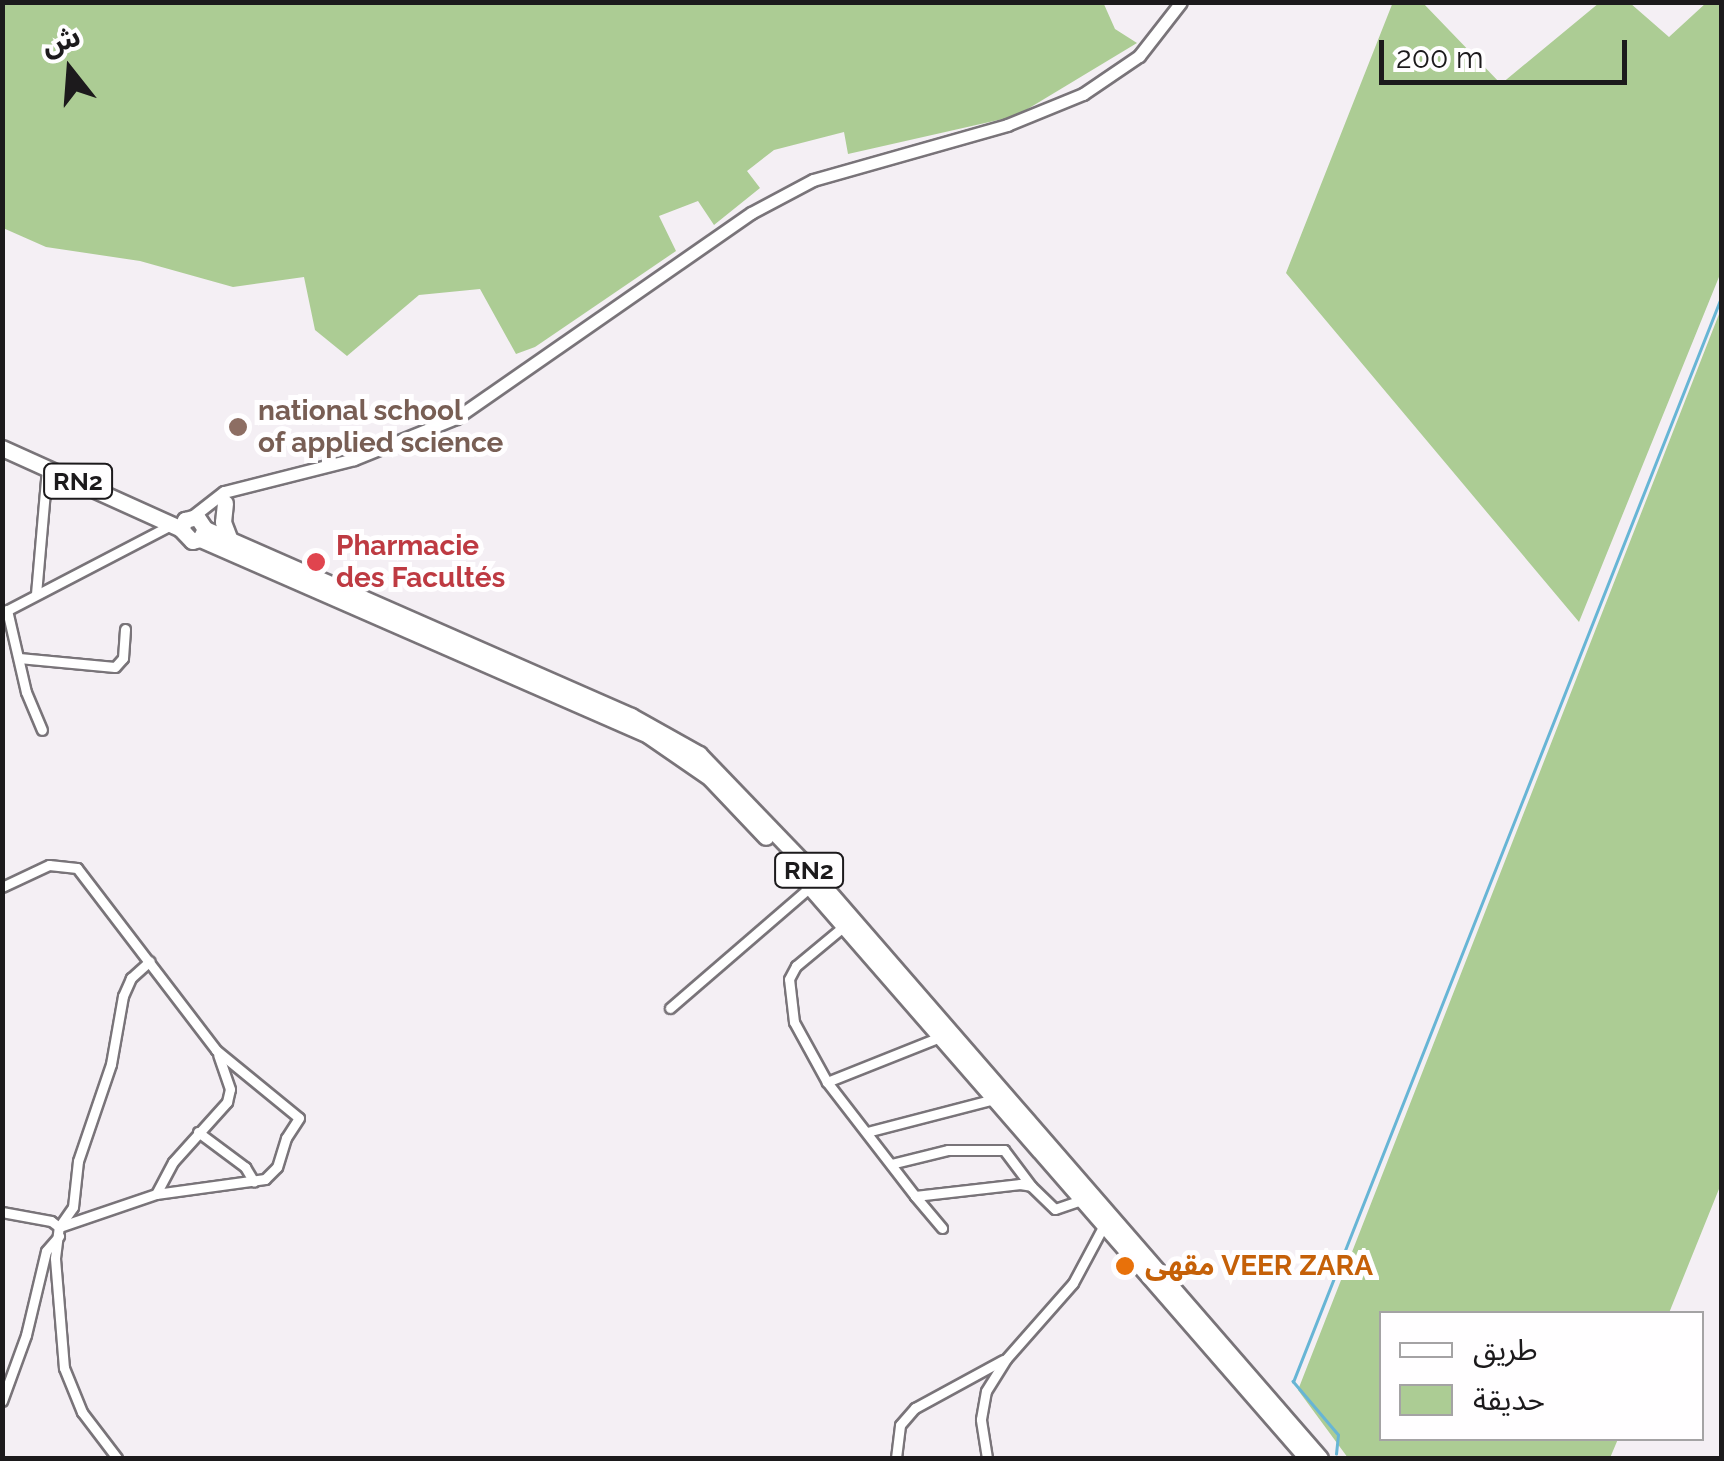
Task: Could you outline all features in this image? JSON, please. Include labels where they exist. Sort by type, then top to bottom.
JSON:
[{"type":"highway","name":"RN2","points":[[2,448],[154,515],[230,540],[631,716],[699,754],[742,794],[811,872],[1320,1458]]},
{"type":"highway","points":[[225,503],[223,522],[230,540]]},
{"type":"highway","name":"RN2","points":[[191,526],[658,741],[710,778],[810,887],[1307,1458]]},
{"type":"street","points":[[191,526],[215,496],[354,459],[456,418],[767,203],[812,180],[1007,126],[1083,94],[1139,56],[1182,2]]},
{"type":"street","points":[[36,594],[47,468]]},
{"type":"street","points":[[42,730],[5,611],[139,546],[191,526],[225,503],[237,489]]},
{"type":"street","points":[[19,658],[115,667],[123,658],[125,629]]},
{"type":"street","points":[[2,888],[49,865],[73,866],[216,1050],[299,1118],[272,1175],[254,1182],[156,1194],[59,1232]]},
{"type":"street","points":[[670,1008],[810,887]]},
{"type":"street","points":[[843,928],[796,966],[790,979],[794,1022],[827,1082],[942,1228]]},
{"type":"street","points":[[2,1401],[26,1335],[46,1250],[72,1207],[78,1162],[112,1064],[123,996],[131,978],[150,961]]},
{"type":"street","points":[[827,1082],[940,1037]]},
{"type":"street","points":[[156,1194],[198,1132],[230,1096],[216,1050]]},
{"type":"street","points":[[867,1132],[995,1099]]},
{"type":"street","points":[[198,1132],[245,1167],[254,1182]]},
{"type":"street","points":[[891,1164],[948,1150],[1004,1150],[1030,1186],[1054,1209],[1084,1200]]},
{"type":"street","points":[[915,1196],[1030,1186]]},
{"type":"street","points":[[2,1212],[51,1221],[59,1232],[55,1258],[64,1368],[82,1412],[117,1458]]},
{"type":"street","points":[[986,1458],[981,1408],[1006,1358],[1073,1283],[1104,1223]]},
{"type":"street","points":[[896,1458],[900,1425],[915,1408],[1006,1358]]},
{"type":"green space","points":[[1103,2],[1115,29],[1137,43],[1016,116],[848,154],[844,132],[774,150],[747,171],[760,188],[714,225],[698,201],[659,216],[676,251],[535,347],[516,354],[480,289],[419,295],[347,356],[315,330],[304,277],[233,287],[140,261],[46,247],[3,228],[3,3]]},
{"type":"green space","points":[[1393,2],[1423,3],[1501,84],[1599,3],[1630,3],[1669,37],[1706,3],[1721,3],[1721,272],[1579,622],[1286,273]]},
{"type":"green space","points":[[1721,309],[1721,1184],[1670,1311],[1379,1311],[1379,1441],[1617,1441],[1610,1458],[1348,1458],[1298,1390]]},
{"type":"waterway","points":[[1336,1454],[1338,1435],[1293,1382],[1722,295]]},
{"type":"place","name":"national school of applied science","points":[[238,427]]},
{"type":"place","name":"Pharmacie des Facultés","points":[[316,562]]},
{"type":"place","name":"مقهى VEER ZARA","points":[[1125,1266]]}]
